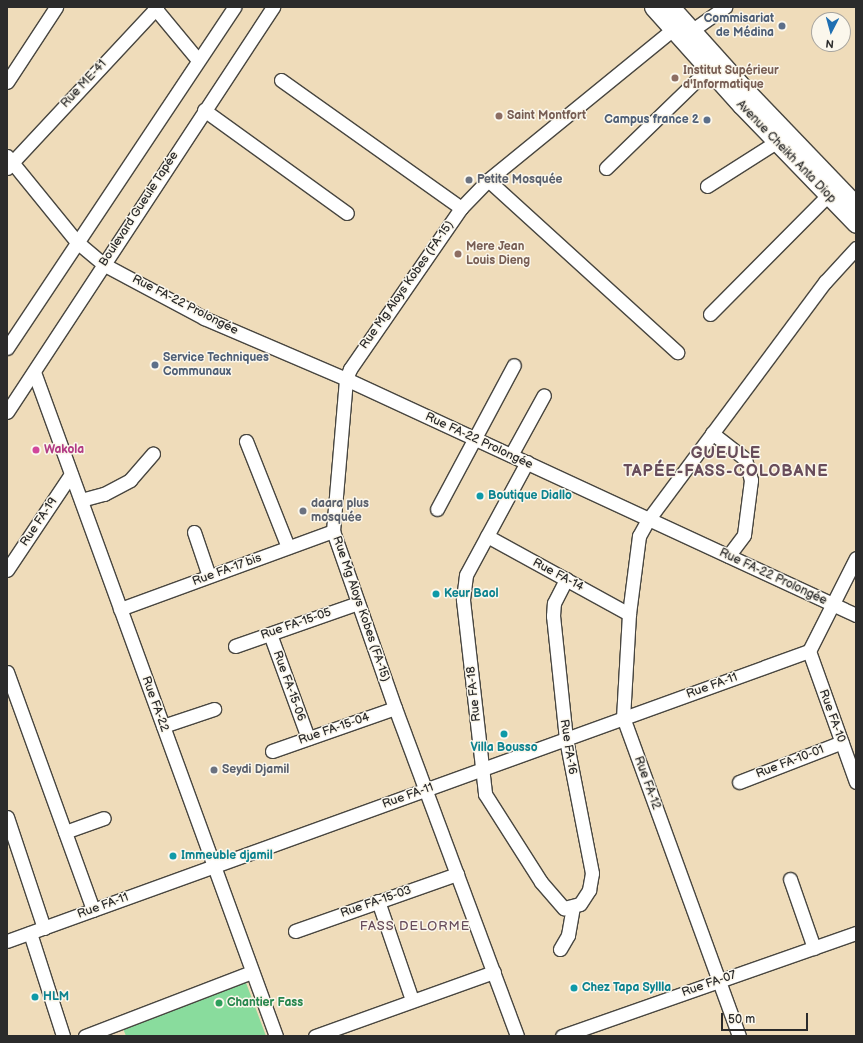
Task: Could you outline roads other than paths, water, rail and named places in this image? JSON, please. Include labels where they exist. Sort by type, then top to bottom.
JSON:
[{"type":"main road","name":"Avenue Cheikh Anta Diop","points":[[653,7],[672,30],[776,142],[856,224]]},
{"type":"main road","name":"Avenue Cheikh Anta Diop","points":[[671,7],[691,32],[856,205]]},
{"type":"street","points":[[7,82],[56,7]]},
{"type":"street","points":[[7,348],[234,7]]},
{"type":"street","name":"Boulevard Gueule Tapée","points":[[7,412],[273,7]]},
{"type":"street","points":[[691,32],[725,7]]},
{"type":"street","points":[[156,8],[198,60]]},
{"type":"street","name":"Rue ME-41","points":[[9,162],[156,8]]},
{"type":"street","name":"Rue Mg Aloys Kobes (FA-15)","points":[[517,1036],[427,789],[395,708],[333,530],[346,379],[350,369],[461,208],[488,180],[672,30]]},
{"type":"street","points":[[606,168],[708,69]]},
{"type":"street","points":[[281,80],[461,208]]},
{"type":"street","points":[[204,110],[347,213]]},
{"type":"street","points":[[707,186],[776,142]]},
{"type":"street","points":[[9,162],[77,242],[103,264]]},
{"type":"street","points":[[488,180],[677,352]]},
{"type":"street","points":[[710,314],[828,196]]},
{"type":"street","name":"Rue FA-12","points":[[739,1036],[623,718],[630,614],[639,536],[648,520],[825,282],[856,248]]},
{"type":"street","name":"Rue FA-22 Prolongée","points":[[103,264],[204,318],[346,379],[856,615]]},
{"type":"street","points":[[437,509],[514,365]]},
{"type":"street","name":"Rue FA-22","points":[[34,372],[276,1036]]},
{"type":"street","points":[[511,456],[544,395]]},
{"type":"street","points":[[712,433],[745,459],[751,480],[744,535],[728,556]]},
{"type":"street","points":[[246,441],[288,547]]},
{"type":"street","points":[[81,500],[104,494],[130,480],[153,454]]},
{"type":"street","name":"Rue FA-18","points":[[527,462],[466,575],[463,587],[485,794],[541,882],[564,908],[572,908]]},
{"type":"street","name":"Rue FA-19","points":[[7,570],[71,474]]},
{"type":"street","name":"Rue FA-17 bis","points":[[120,609],[333,530]]},
{"type":"street","points":[[194,532],[210,576]]},
{"type":"street","name":"Rue FA-14","points":[[487,536],[630,614]]},
{"type":"street","points":[[809,651],[856,558]]},
{"type":"street","name":"Rue FA-16","points":[[566,579],[554,603],[554,616],[566,739],[592,873],[586,895],[580,904],[572,908]]},
{"type":"street","name":"Rue FA-15-05","points":[[235,646],[358,603]]},
{"type":"street","name":"Rue FA-15-06","points":[[270,634],[308,738]]},
{"type":"street","name":"Rue FA-11","points":[[7,941],[809,651]]},
{"type":"street","name":"Rue FA-10","points":[[809,651],[856,782]]},
{"type":"street","points":[[7,672],[93,910]]},
{"type":"street","name":"Rue FA-15-04","points":[[272,751],[395,708]]},
{"type":"street","points":[[163,726],[214,709]]},
{"type":"street","name":"Rue FA-10-01","points":[[739,782],[842,742]]},
{"type":"street","points":[[7,817],[44,928]]},
{"type":"street","points":[[65,832],[104,818]]},
{"type":"street","name":"Rue FA-15-03","points":[[295,931],[457,874]]},
{"type":"street","points":[[790,879],[814,948]]},
{"type":"street","points":[[378,902],[412,1000]]},
{"type":"street","points":[[560,949],[568,935],[572,908]]},
{"type":"street","points":[[30,933],[63,1036]]},
{"type":"street","name":"Rue FA-07","points":[[562,1036],[856,933]]},
{"type":"street","points":[[85,1036],[252,972]]},
{"type":"street","points":[[315,1036],[412,1000],[494,972]]},
{"type":"place","name":"Commisariat de Médina","points":[[782,26]]},
{"type":"place","name":"Institut Supérieur d'Informatique","points":[[675,78]]},
{"type":"place","name":"Saint Montfort","points":[[499,116]]},
{"type":"place","name":"Campus france 2","points":[[707,120]]},
{"type":"place","name":"Petite Mosquée","points":[[469,180]]},
{"type":"place","name":"Mere Jean Louis Dieng","points":[[458,254]]},
{"type":"place","name":"Service Techniques Communaux","points":[[155,365]]},
{"type":"place","name":"Wakola","points":[[36,450]]},
{"type":"place","name":"Boutique Diallo","points":[[480,496]]},
{"type":"place","name":"daara plus mosquée","points":[[303,511]]},
{"type":"place","name":"Keur Baol","points":[[436,594]]},
{"type":"place","name":"Villa Bousso","points":[[504,734]]},
{"type":"place","name":"Seydi Djamil","points":[[214,770]]},
{"type":"place","name":"Immeuble djamil","points":[[173,856]]},
{"type":"place","name":"Chez Tapa Syllla","points":[[574,988]]},
{"type":"place","name":"HLM","points":[[35,997]]},
{"type":"place","name":"Chantier Fass","points":[[219,1003]]},
{"type":"district","name":"GUEULE TAPÉE-FASS-COLOBANE","points":[[726,463]]},
{"type":"district","name":"FASS DELORME","points":[[415,926]]}]
